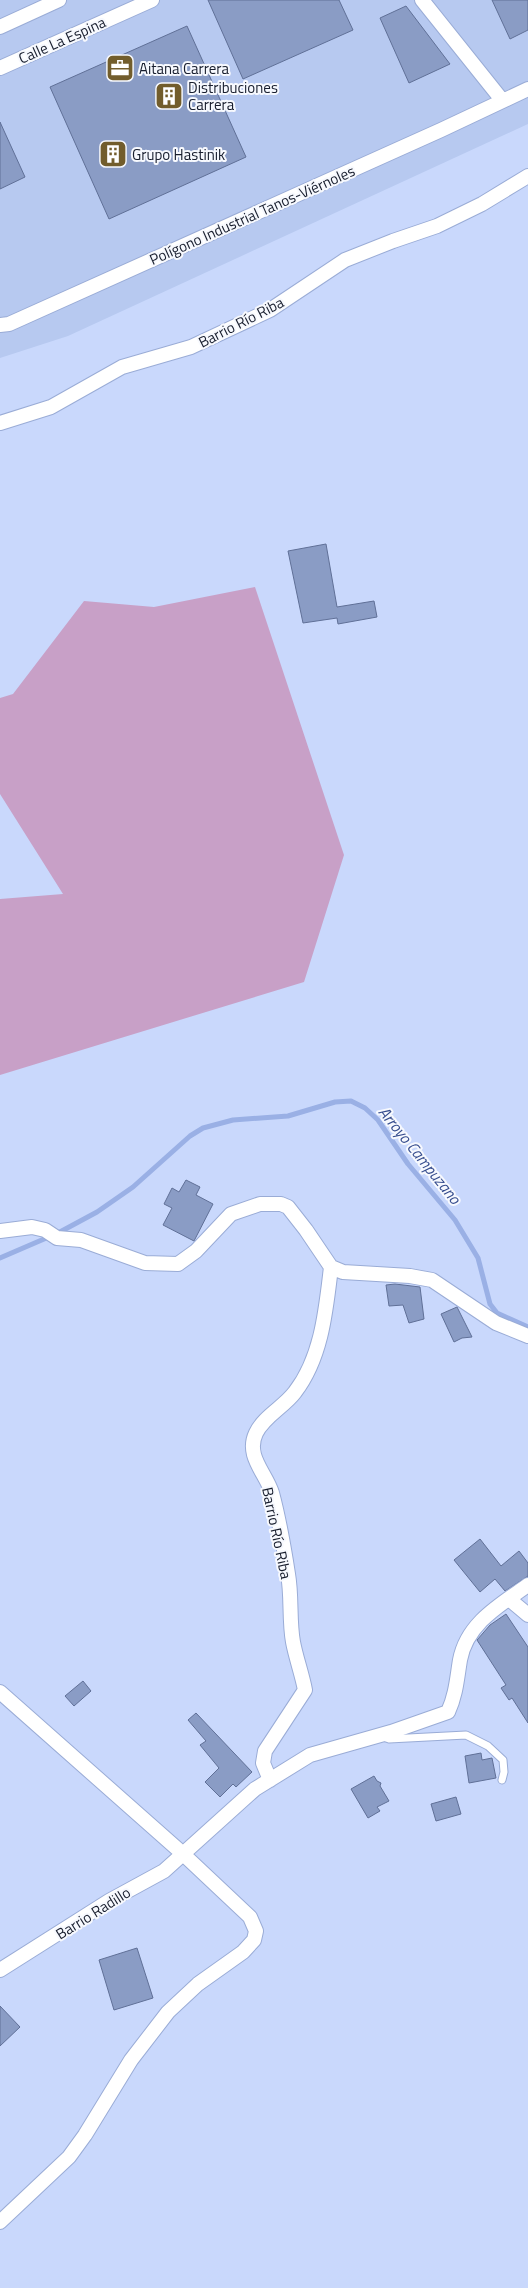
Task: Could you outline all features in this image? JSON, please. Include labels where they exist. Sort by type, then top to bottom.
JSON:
[{"type":"street","points":[[0,27],[59,0]]},
{"type":"street","name":"Calle La Espina","points":[[0,68],[152,0]]},
{"type":"street","points":[[422,0],[502,100]]},
{"type":"street","name":"Polígono Industrial Tanos-Viérnoles","points":[[0,325],[9,324],[432,134],[528,88]]},
{"type":"street","name":"Barrio Río Riba","points":[[0,423],[51,407],[122,366],[190,347],[270,310],[345,260],[437,226],[482,204],[528,176]]},
{"type":"street","points":[[0,1231],[32,1227],[45,1230],[57,1238],[81,1240],[145,1263],[178,1264],[196,1251],[231,1214],[260,1204],[281,1204],[288,1208],[306,1230],[331,1266],[344,1272],[410,1276],[432,1280],[496,1323],[528,1336]]},
{"type":"street","name":"Barrio Río Riba","points":[[270,1780],[263,1763],[265,1751],[305,1690],[293,1644],[289,1610],[288,1574],[272,1491],[254,1458],[253,1447],[256,1433],[270,1415],[295,1392],[310,1368],[322,1326],[331,1266]]},
{"type":"street","points":[[182,1853],[255,1789],[310,1754],[378,1735],[448,1712],[454,1699],[460,1658],[471,1632],[484,1617],[528,1585]]},
{"type":"street","points":[[508,1599],[528,1615]]},
{"type":"street","points":[[0,1692],[182,1853],[250,1917],[256,1931],[254,1940],[243,1952],[198,1984],[168,2012],[131,2060],[85,2135],[69,2157],[0,2222]]},
{"type":"street","name":"Barrio Radillo","points":[[0,1970],[109,1902],[164,1871],[182,1853]]},
{"type":"lane","points":[[378,1735],[389,1739],[466,1734],[488,1746],[503,1760],[504,1772],[502,1780]]},
{"type":"shaded area","points":[[0,0],[528,0],[528,124],[68,336],[0,358]]},
{"type":"shaded area","points":[[255,587],[344,855],[304,982],[0,1075],[0,899],[63,894],[0,794],[0,698],[13,694],[84,601],[154,607]]},
{"type":"building","points":[[208,0],[339,0],[353,30],[243,79]]},
{"type":"building","points":[[492,0],[528,0],[528,30],[510,39]]},
{"type":"building","points":[[406,6],[450,64],[409,83],[380,18]]},
{"type":"building","points":[[187,26],[246,157],[109,219],[50,87]]},
{"type":"building","points":[[0,122],[25,177],[0,189]]},
{"type":"building","points":[[326,544],[337,607],[374,601],[377,617],[338,624],[337,618],[303,623],[288,551]]},
{"type":"building","points":[[186,1180],[200,1187],[196,1195],[213,1204],[194,1241],[163,1225],[172,1208],[164,1204],[172,1188],[179,1192]]},
{"type":"building","points":[[395,1284],[420,1287],[424,1319],[409,1323],[403,1305],[389,1306],[386,1285]]},
{"type":"building","points":[[457,1307],[472,1337],[462,1338],[454,1342],[441,1314]]},
{"type":"building","points":[[480,1539],[501,1566],[519,1551],[528,1563],[528,1576],[505,1591],[495,1579],[480,1592],[454,1560]]},
{"type":"building","points":[[506,1614],[528,1647],[528,1723],[512,1698],[509,1700],[501,1688],[506,1685],[477,1640],[490,1625]]},
{"type":"building","points":[[83,1681],[91,1691],[74,1706],[65,1696]]},
{"type":"building","points":[[196,1713],[252,1772],[236,1787],[233,1784],[220,1797],[205,1782],[219,1768],[200,1745],[206,1741],[188,1720]]},
{"type":"building","points":[[481,1753],[482,1760],[492,1758],[496,1778],[469,1783],[465,1756]]},
{"type":"building","points":[[374,1776],[381,1783],[380,1786],[389,1801],[377,1807],[380,1811],[368,1818],[351,1789]]},
{"type":"building","points":[[456,1797],[461,1814],[436,1821],[431,1804]]},
{"type":"building","points":[[137,1948],[153,1998],[114,2010],[99,1960]]},
{"type":"building","points":[[0,2006],[20,2027],[0,2046]]},
{"type":"waterway","name":"Arroyo Campuzano","points":[[0,1258],[58,1233],[97,1212],[133,1187],[190,1136],[203,1128],[233,1120],[288,1116],[335,1102],[351,1101],[365,1108],[378,1120],[408,1164],[455,1220],[478,1258],[490,1304],[497,1313],[528,1327]]},
{"type":"place","name":"Aitana Carrera","points":[[120,68]]},
{"type":"place","name":"Distribuciones Carrera","points":[[169,96]]},
{"type":"place","name":"Grupo Hastinik","points":[[113,154]]}]
